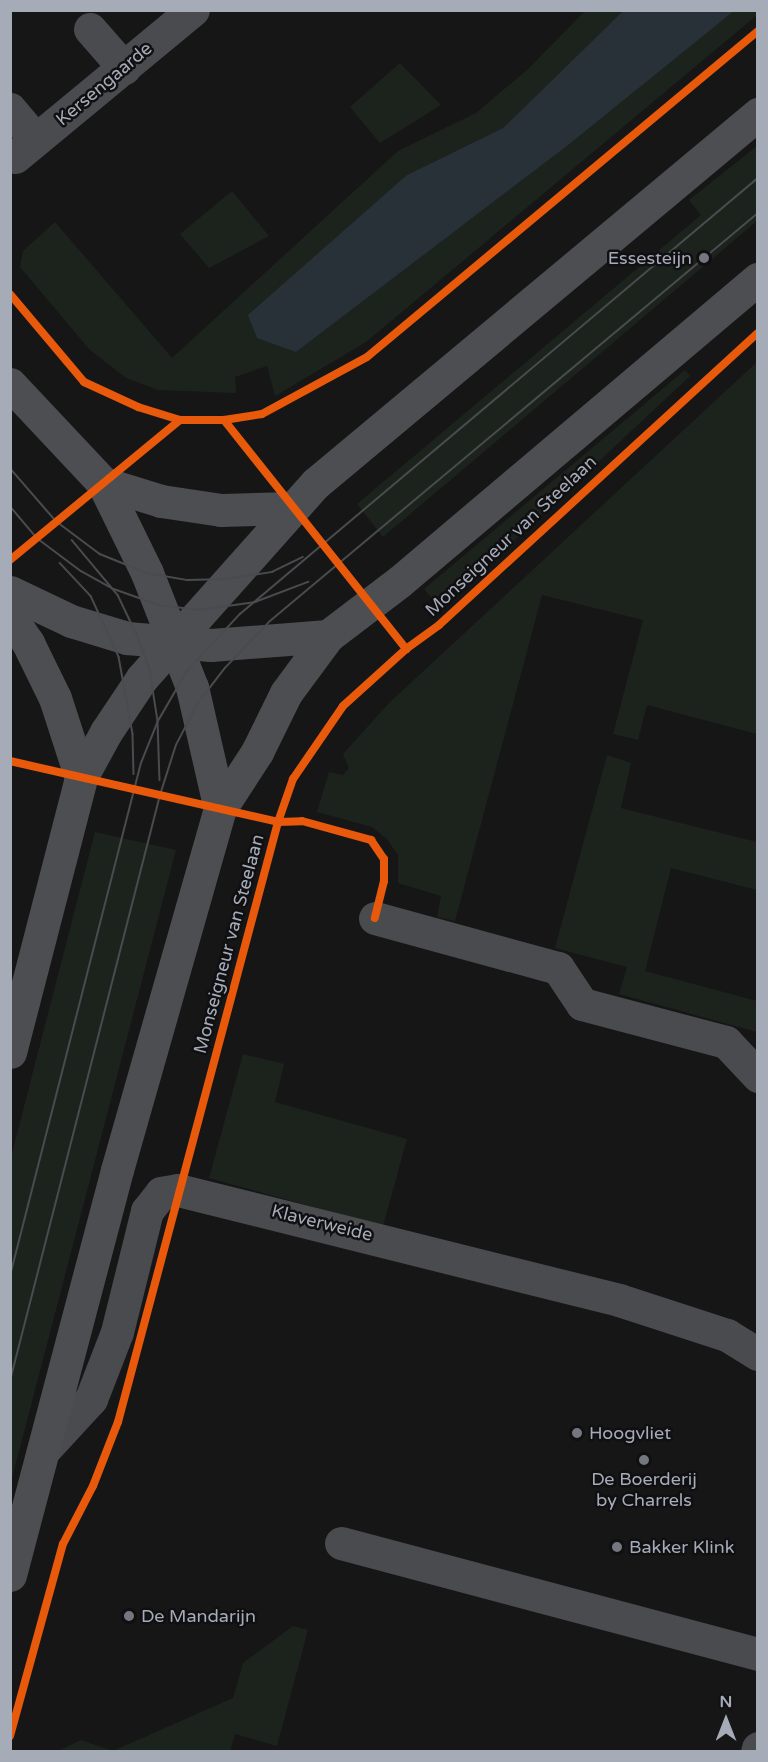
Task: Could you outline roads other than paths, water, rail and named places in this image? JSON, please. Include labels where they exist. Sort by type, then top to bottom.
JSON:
[{"type":"main road","points":[[10,1052],[81,778],[129,697],[175,643],[199,610],[333,467],[758,114]]},
{"type":"main road","name":"Monseigneur van Steelaan","points":[[10,1575],[117,1170],[220,809],[257,752],[286,693],[328,636],[399,582],[758,279]]},
{"type":"main road","points":[[10,384],[103,483],[161,501],[221,510],[294,507]]},
{"type":"main road","name":"Monseigneur van Steelaan","points":[[103,483],[147,573],[198,704],[220,809]]},
{"type":"main road","points":[[10,592],[71,621],[127,638],[211,645],[328,636]]},
{"type":"main road","points":[[10,617],[28,643],[55,698],[81,778]]},
{"type":"street","name":"Kersengaarde","points":[[10,109],[26,149],[193,10]]},
{"type":"street","points":[[79,18],[124,68]]},
{"type":"street","points":[[375,918],[558,968],[582,1004],[726,1042],[758,1077]]},
{"type":"street","name":"Klaverweide","points":[[43,1451],[91,1400],[117,1332],[147,1211],[161,1193],[178,1190],[294,1216],[619,1300],[727,1335],[758,1354]]},
{"type":"street","points":[[340,1543],[758,1654]]},
{"type":"tram line","points":[[10,1276],[141,763],[158,721],[187,671],[240,614],[758,178]]},
{"type":"tram line","points":[[10,1381],[160,795],[176,745],[198,703],[225,668],[270,621],[758,213]]},
{"type":"tram line","points":[[10,468],[56,521],[100,554],[147,573],[187,580],[227,579],[272,572],[303,557]]},
{"type":"tram line","points":[[10,506],[37,538],[81,571],[114,589],[159,605],[199,610],[255,602],[308,582]]},
{"type":"tram line","points":[[72,540],[118,595],[139,639],[150,670],[158,721],[160,780]]},
{"type":"tram line","points":[[60,563],[91,596],[119,657],[133,734],[134,774]]},
{"type":"place","name":"Essesteijn","points":[[704,258]]},
{"type":"place","name":"Hoogvliet","points":[[577,1433]]},
{"type":"place","name":"De Boerderij by Charrels","points":[[644,1460]]},
{"type":"place","name":"Bakker Klink","points":[[617,1547]]},
{"type":"place","name":"De Mandarijn","points":[[129,1616]]}]
